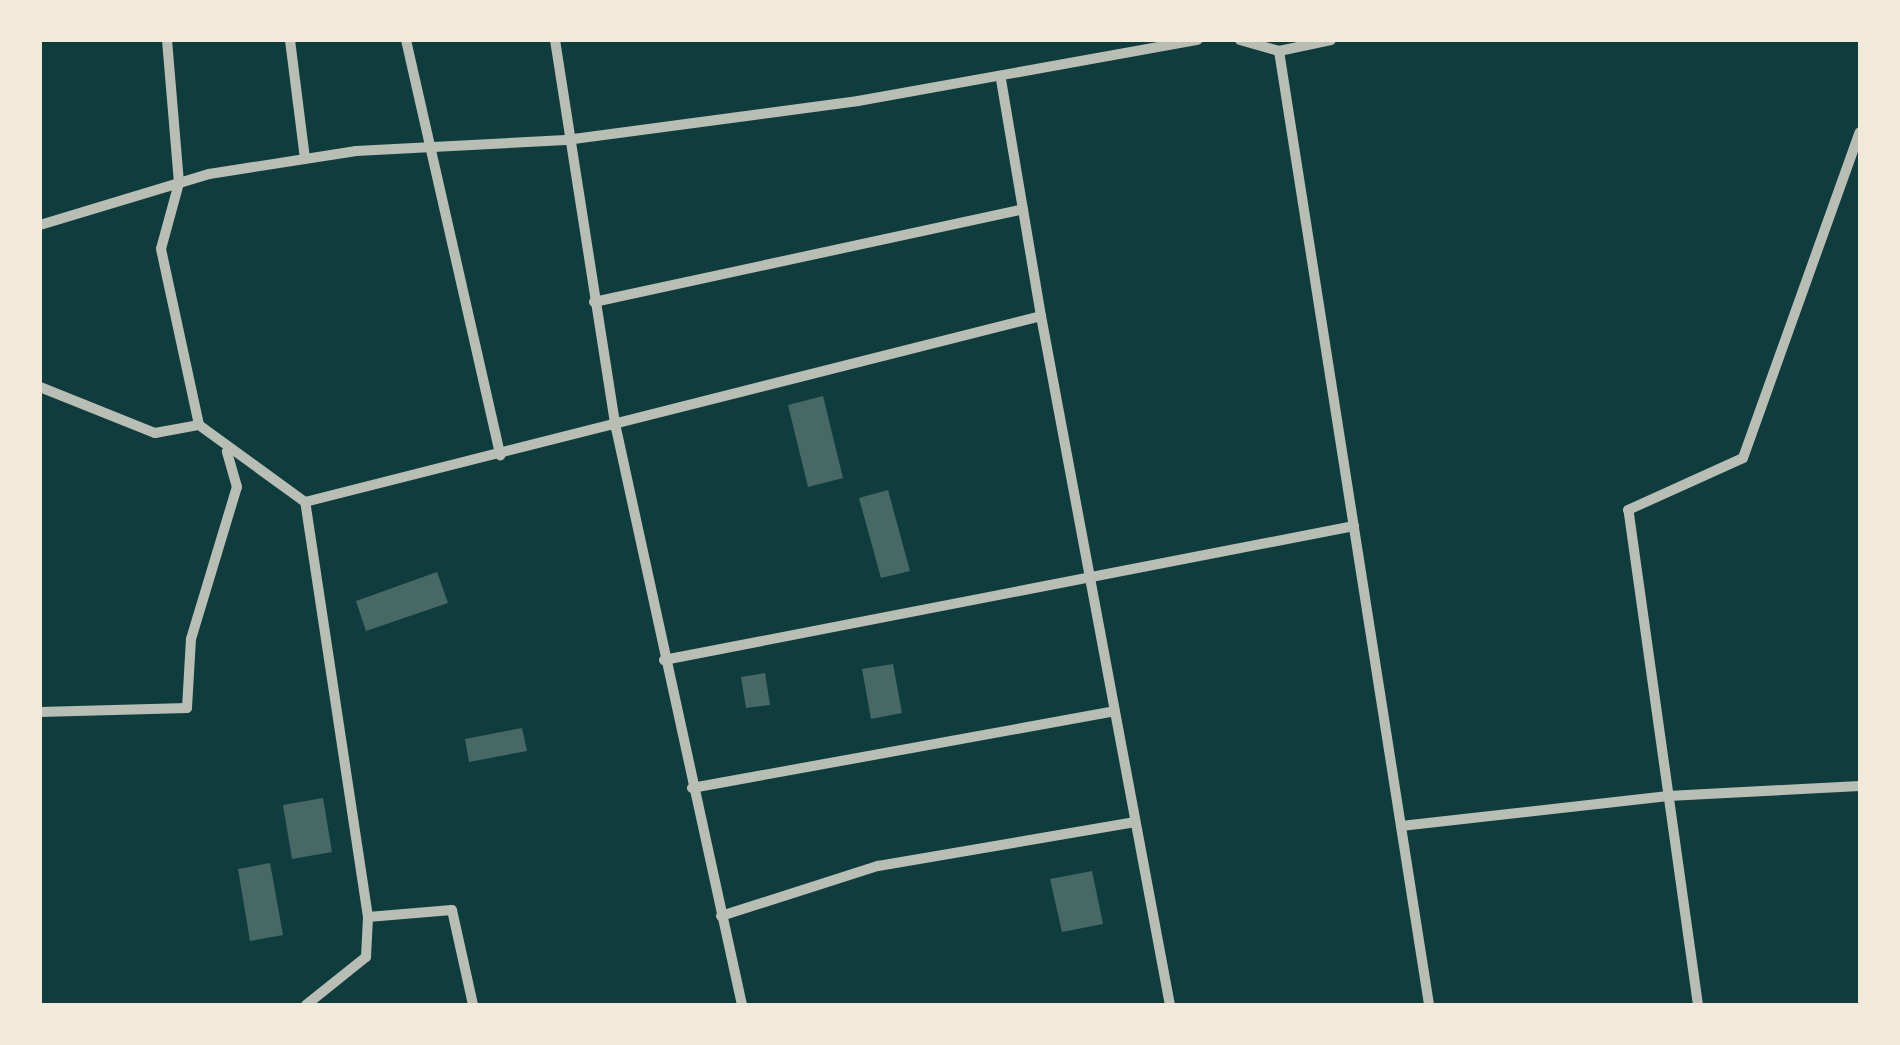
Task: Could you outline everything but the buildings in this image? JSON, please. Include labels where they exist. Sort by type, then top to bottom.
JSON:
[{"type":"street","points":[[167,40],[179,182],[160,249],[198,426],[227,451],[305,502],[616,428],[1041,316]]},
{"type":"street","points":[[290,40],[305,159]]},
{"type":"street","points":[[406,40],[500,456]]},
{"type":"street","points":[[555,40],[566,140],[616,428],[742,1005]]},
{"type":"street","points":[[40,225],[179,182],[305,159],[566,140],[1001,79],[1198,40]]},
{"type":"street","points":[[1240,40],[1279,51],[1331,40]]},
{"type":"street","points":[[1279,51],[1429,1005]]},
{"type":"street","points":[[1001,79],[1041,316],[1170,1005]]},
{"type":"street","points":[[1698,1005],[1628,510],[1743,458],[1860,132]]},
{"type":"street","points":[[594,302],[1023,209]]},
{"type":"street","points":[[40,387],[155,433],[198,426]]},
{"type":"street","points":[[40,712],[188,708],[191,639],[237,487],[227,451]]},
{"type":"street","points":[[305,502],[368,917],[366,957],[306,1005]]},
{"type":"street","points":[[664,660],[1089,574],[1354,526]]},
{"type":"street","points":[[692,788],[1114,710]]},
{"type":"street","points":[[1401,826],[1668,796],[1860,786]]},
{"type":"street","points":[[721,916],[878,866],[1136,822]]},
{"type":"street","points":[[368,917],[452,910],[474,1005]]}]
